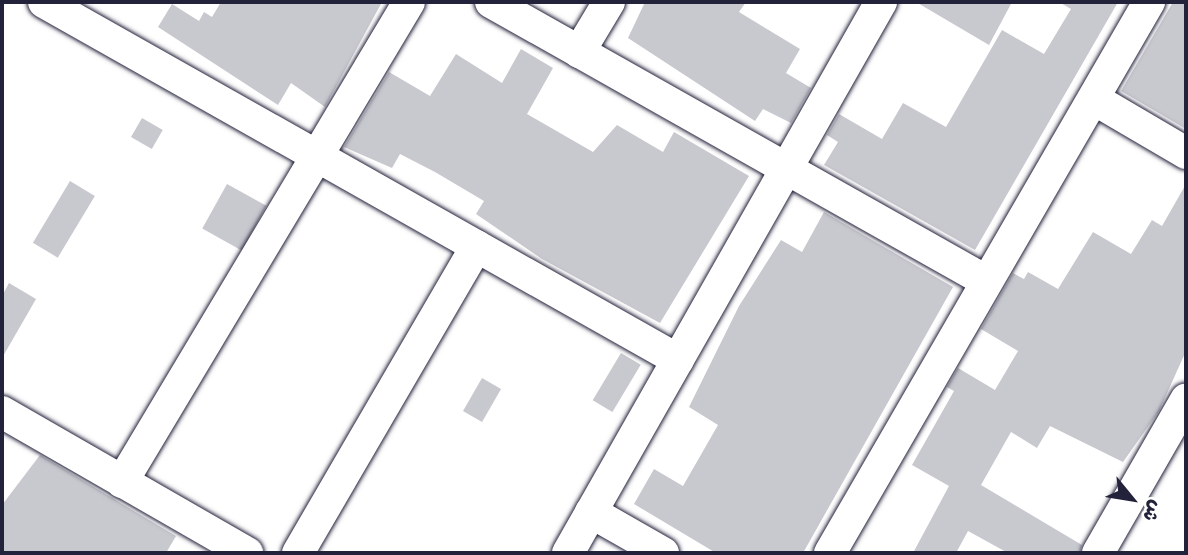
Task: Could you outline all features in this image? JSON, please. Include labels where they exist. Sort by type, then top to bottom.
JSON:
[{"type":"street","points":[[44,2],[677,360]]},
{"type":"street","points":[[122,482],[409,2]]},
{"type":"street","points":[[491,2],[986,281]]},
{"type":"street","points":[[579,52],[609,2]]},
{"type":"street","points":[[568,553],[881,2]]},
{"type":"street","points":[[830,553],[1149,2]]},
{"type":"street","points":[[1094,99],[1186,153]]},
{"type":"street","points":[[298,553],[477,246]]},
{"type":"street","points":[[1098,553],[1186,400]]},
{"type":"street","points":[[2,412],[247,553]]},
{"type":"street","points":[[591,512],[663,553]]},
{"type":"building","points":[[221,2],[382,2],[325,107],[291,83],[278,105],[158,27],[172,4],[199,21],[204,12],[212,17]]},
{"type":"building","points":[[645,2],[746,2],[739,12],[800,49],[786,73],[811,88],[791,123],[763,109],[755,121],[628,38]]},
{"type":"building","points":[[916,2],[1012,2],[989,45]]},
{"type":"building","points":[[1059,2],[1118,2],[975,250],[824,165],[838,142],[827,135],[839,114],[882,139],[903,103],[946,127],[1002,30],[1044,54],[1071,9]]},
{"type":"building","points":[[1173,2],[1186,2],[1186,129],[1121,91]]},
{"type":"building","points":[[521,49],[553,68],[527,114],[593,152],[617,125],[663,152],[674,132],[749,176],[660,323],[542,259],[476,214],[484,201],[435,172],[400,154],[392,168],[344,147],[389,72],[430,96],[456,54],[502,83]]},
{"type":"building","points":[[142,118],[163,130],[152,149],[131,137]]},
{"type":"building","points":[[70,181],[95,196],[58,258],[33,243]]},
{"type":"building","points":[[227,184],[266,206],[242,250],[202,229]]},
{"type":"building","points":[[1186,184],[1186,351],[1159,411],[1123,462],[1050,426],[1037,448],[1011,432],[981,485],[1082,545],[1080,553],[1008,553],[968,531],[956,553],[913,553],[949,486],[912,465],[954,391],[947,387],[958,368],[995,390],[1018,351],[981,329],[1013,273],[1024,279],[1028,272],[1058,289],[1093,232],[1131,254],[1152,220],[1162,226]]},
{"type":"building","points":[[824,212],[953,287],[803,553],[716,553],[634,504],[654,469],[683,486],[718,425],[689,407],[739,306],[781,240],[802,252]]},
{"type":"building","points":[[9,283],[36,299],[2,358],[2,296]]},
{"type":"building","points":[[621,353],[641,365],[612,412],[593,400]]},
{"type":"building","points":[[482,378],[501,389],[482,422],[463,411]]},
{"type":"building","points":[[40,455],[176,536],[166,553],[2,553],[2,505]]}]
